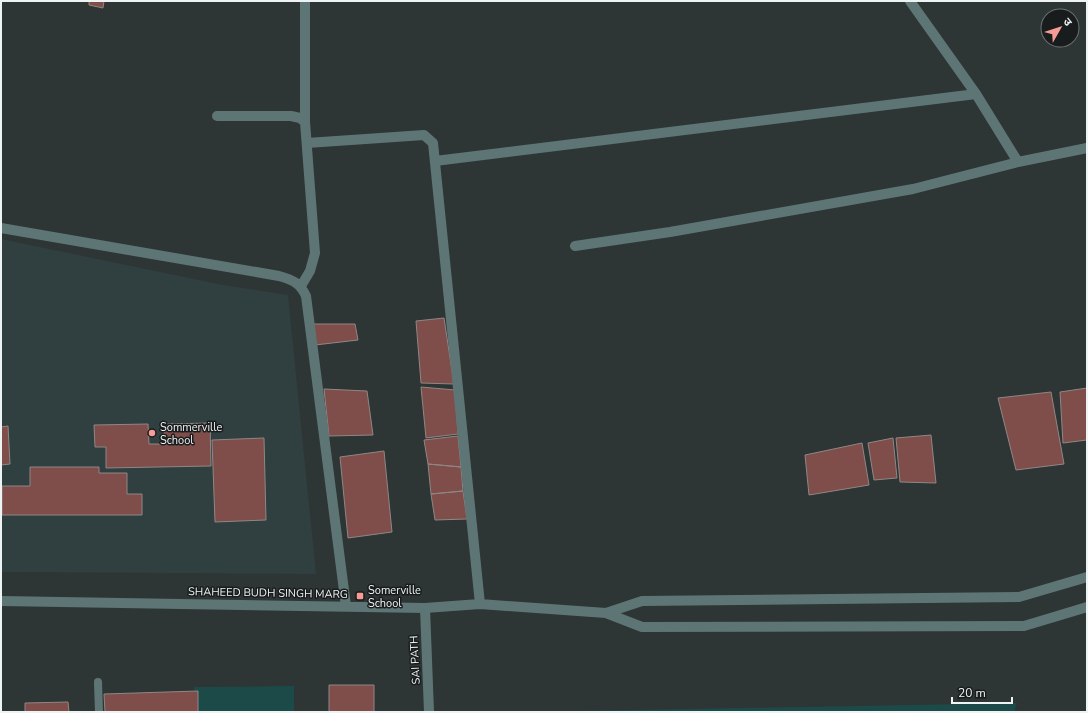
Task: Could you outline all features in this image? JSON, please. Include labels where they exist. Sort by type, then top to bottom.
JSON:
[{"type":"street","points":[[301,286],[310,271],[315,253],[305,122],[305,1]]},
{"type":"street","points":[[910,1],[976,94],[1018,162]]},
{"type":"street","points":[[435,161],[976,94]]},
{"type":"street","points":[[217,116],[291,116],[300,118],[305,122]]},
{"type":"street","points":[[307,143],[424,135],[433,143],[480,604]]},
{"type":"street","points":[[575,246],[670,232],[913,189],[1018,162],[1087,148]]},
{"type":"street","points":[[1,228],[279,276],[294,281],[301,286],[306,296],[346,606]]},
{"type":"street","points":[[606,613],[642,601],[1019,597],[1087,577]]},
{"type":"street","name":"SHAHEED BUDH SINGH MARG","points":[[1,601],[425,608],[480,604],[606,613]]},
{"type":"street","points":[[606,613],[642,627],[1024,626],[1087,607]]},
{"type":"street","name":"SAI PATH","points":[[425,608],[429,712]]},
{"type":"lane","points":[[98,682],[99,712]]},
{"type":"shaded area","name":"Sommerville School","points":[[1,239],[223,285],[288,295],[316,574],[1,572]]},
{"type":"shaded area","points":[[294,686],[294,712],[195,712],[194,687]]},
{"type":"shaded area","points":[[1017,703],[1014,712],[524,712]]},
{"type":"building","points":[[89,1],[104,1],[103,8],[89,5]]},
{"type":"building","points":[[444,318],[454,384],[421,383],[416,321]]},
{"type":"building","points":[[311,324],[355,324],[358,340],[315,345]]},
{"type":"building","points":[[421,387],[455,390],[458,434],[426,438]]},
{"type":"building","points":[[1087,388],[1087,440],[1063,443],[1060,392]]},
{"type":"building","points":[[324,389],[367,391],[373,435],[329,436]]},
{"type":"building","points":[[1051,392],[1064,464],[1016,470],[998,398]]},
{"type":"building","points":[[210,423],[211,466],[106,468],[106,447],[95,447],[94,425],[148,424],[149,444],[164,444],[164,424]]},
{"type":"building","points":[[8,426],[10,464],[1,465],[1,427]]},
{"type":"building","points":[[931,435],[936,483],[900,482],[896,438]]},
{"type":"building","points":[[458,436],[461,467],[428,464],[424,440]]},
{"type":"building","points":[[264,438],[266,520],[215,522],[212,440]]},
{"type":"building","points":[[893,438],[897,478],[874,480],[868,443]]},
{"type":"building","points":[[862,443],[869,485],[809,495],[805,455]]},
{"type":"building","points":[[384,451],[392,532],[348,538],[340,457]]},
{"type":"building","points":[[428,464],[461,467],[463,491],[431,494]]},
{"type":"building","points":[[30,467],[99,467],[99,473],[127,473],[127,494],[142,494],[142,515],[2,515],[2,486],[30,486]]},
{"type":"building","points":[[463,491],[467,519],[435,520],[431,494]]},
{"type":"building","points":[[329,685],[374,685],[374,712],[329,712]]},
{"type":"building","points":[[198,691],[198,712],[105,712],[104,694]]},
{"type":"building","points":[[68,702],[69,712],[25,712],[25,703]]},
{"type":"place","name":"Sommerville School","points":[[152,433]]},
{"type":"place","name":"Somerville School","points":[[360,596]]}]
